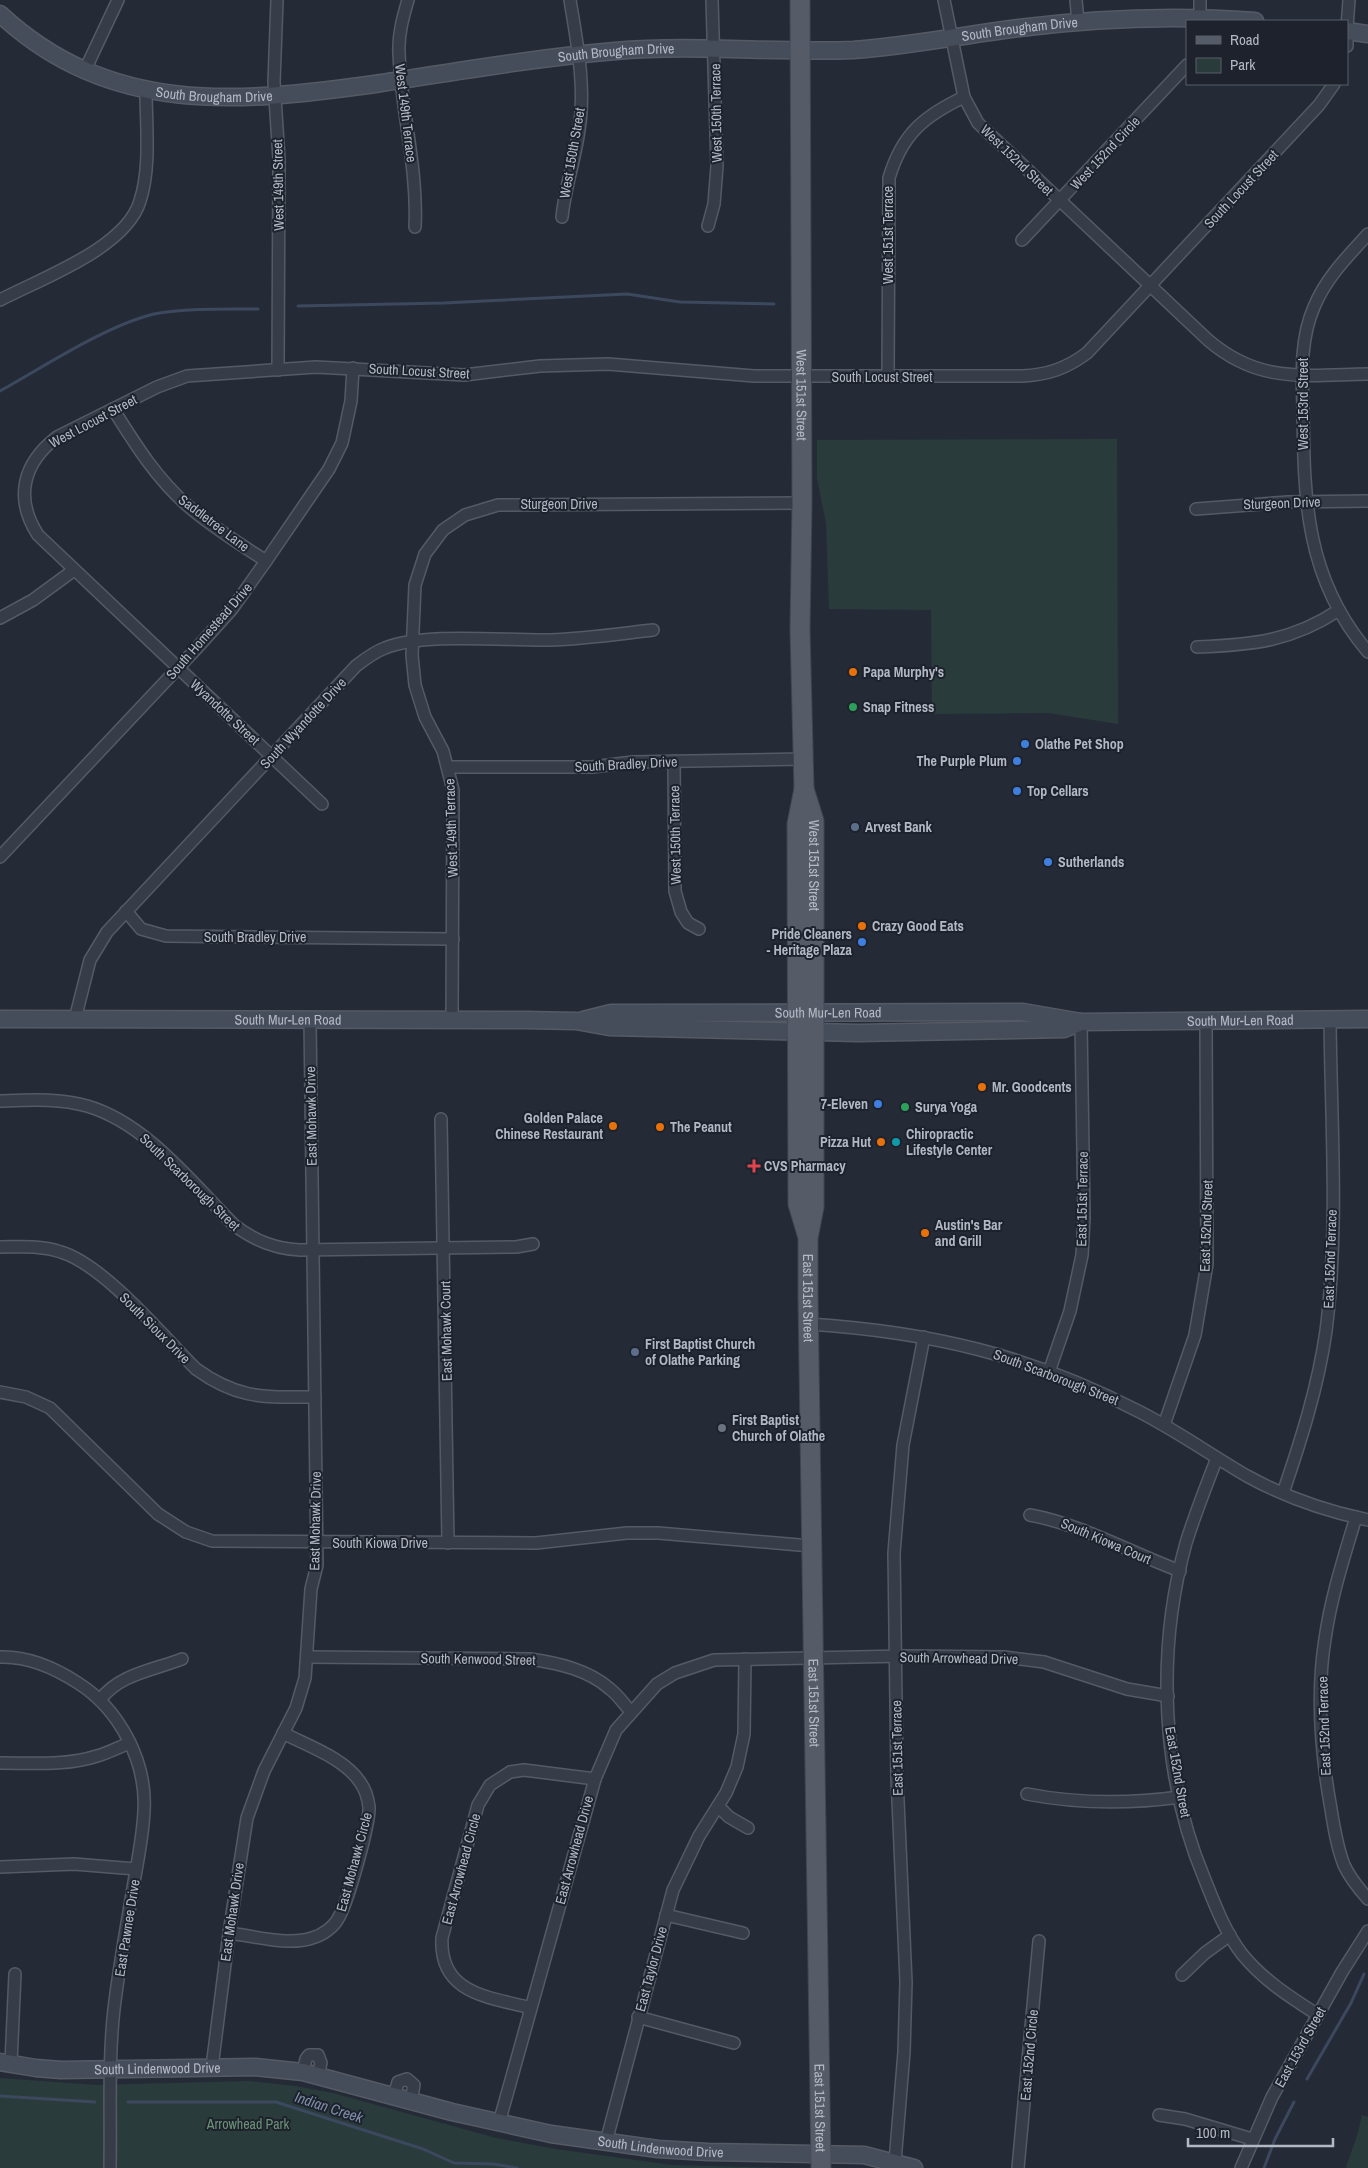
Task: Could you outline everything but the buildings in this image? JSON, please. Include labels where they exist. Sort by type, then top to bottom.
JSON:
[{"type":"main road","name":"West 151st Street","points":[[800,0],[802,377],[800,630],[804,789],[797,824],[805,1022]]},
{"type":"main road","name":"East 151st Street","points":[[805,1022],[798,1204],[808,1238],[821,2161]]},
{"type":"street","points":[[85,70],[118,0]]},
{"type":"street","name":"West 149th Street","points":[[277,0],[275,96],[279,159],[278,370]]},
{"type":"street","name":"West 149th Terrace","points":[[408,0],[402,24],[399,52],[412,156],[415,227]]},
{"type":"street","name":"West 150th Street","points":[[562,217],[567,183],[580,129],[582,86],[570,0]]},
{"type":"street","name":"West 150th Terrace","points":[[708,226],[717,180],[712,0]]},
{"type":"street","name":"West 152nd Street","points":[[944,0],[964,97],[978,123],[1221,351],[1237,361],[1272,373],[1302,375],[1368,374]]},
{"type":"street","points":[[1076,0],[1078,22]]},
{"type":"street","points":[[1200,0],[1200,20]]},
{"type":"street","points":[[1348,20],[1349,0]]},
{"type":"street","name":"South Brougham Drive","points":[[0,14],[31,40],[55,56],[114,82],[146,90],[204,98],[275,96],[578,55],[651,49],[853,50],[1078,22],[1130,18],[1200,20]]},
{"type":"street","points":[[1348,32],[1368,34]]},
{"type":"street","name":"West 152nd Circle","points":[[1022,240],[1186,66]]},
{"type":"street","name":"South Locust Street","points":[[278,370],[316,367],[353,368],[430,375],[464,375],[540,366],[608,364],[710,374],[802,377],[1022,376],[1052,372],[1072,364],[1087,353],[1319,105],[1333,85]]},
{"type":"street","points":[[0,300],[108,244],[125,227],[137,210],[144,184],[146,90]]},
{"type":"street","name":"West 151st Terrace","points":[[888,376],[889,178],[900,149],[916,127],[940,108],[964,97]]},
{"type":"street","name":"West 153rd Street","points":[[1368,234],[1333,273],[1313,307],[1306,329],[1302,375],[1305,502],[1319,563],[1339,610],[1368,652]]},
{"type":"street","name":"South Homestead Drive","points":[[0,857],[232,609],[325,476],[342,443],[352,401],[353,368]]},
{"type":"street","name":"West Locust Street","points":[[178,668],[46,543],[33,527],[27,515],[24,499],[26,483],[33,461],[43,448],[57,438],[156,387],[187,376],[278,370]]},
{"type":"street","name":"Saddletree Lane","points":[[113,409],[137,448],[169,488],[212,525],[266,561]]},
{"type":"street","name":"Sturgeon Drive","points":[[1196,509],[1242,504],[1368,501]]},
{"type":"street","name":"Sturgeon Drive","points":[[413,642],[415,585],[425,554],[443,530],[459,518],[477,509],[513,504],[802,503]]},
{"type":"street","points":[[0,618],[33,600],[74,570]]},
{"type":"street","points":[[1197,646],[1253,644],[1283,638],[1314,626],[1339,610]]},
{"type":"street","name":"South Wyandotte Drive","points":[[75,1019],[90,960],[107,932],[356,666],[370,655],[388,647],[413,642],[587,638],[653,630]]},
{"type":"street","name":"West 149th Terrace","points":[[413,642],[413,669],[419,703],[443,751],[448,767],[453,809],[452,1020]]},
{"type":"street","name":"Wyandotte Street","points":[[178,668],[322,804]]},
{"type":"street","name":"South Bradley Drive","points":[[448,767],[592,767],[674,761],[803,759]]},
{"type":"street","name":"West 150th Terrace","points":[[674,761],[675,891],[681,912],[688,923],[699,929]]},
{"type":"street","name":"South Bradley Drive","points":[[126,911],[141,929],[166,936],[453,939]]},
{"type":"street","name":"South Mur-Len Road","points":[[0,1019],[576,1021],[609,1027],[805,1022],[1023,1012],[1081,1022],[1368,1019]]},
{"type":"street","points":[[920,1032],[946,1022],[981,1022],[988,1013]]},
{"type":"street","name":"East Mohawk Drive","points":[[212,2067],[229,1933],[247,1818],[264,1772],[300,1695],[305,1678],[310,1604],[317,1565],[310,1020]]},
{"type":"street","name":"East 152nd Terrace","points":[[1283,1493],[1306,1423],[1319,1372],[1330,1289],[1333,1244],[1330,1020]]},
{"type":"street","name":"South Mur-Len Road","points":[[805,1022],[920,1032],[1064,1029],[1081,1022]]},
{"type":"street","name":"East 151st Terrace","points":[[1049,1372],[1070,1311],[1082,1255],[1084,1218],[1081,1022]]},
{"type":"street","name":"East 152nd Street","points":[[1164,1425],[1195,1336],[1207,1264],[1206,1022]]},
{"type":"street","name":"South Scarborough Street","points":[[0,1100],[60,1100],[103,1112],[124,1122],[142,1135],[234,1226],[273,1247],[313,1250],[516,1247],[533,1244]]},
{"type":"street","name":"East Mohawk Court","points":[[441,1119],[445,1248],[448,1543]]},
{"type":"street","name":"South Sioux Drive","points":[[0,1246],[50,1249],[83,1261],[103,1276],[196,1369],[213,1381],[237,1392],[256,1396],[315,1397]]},
{"type":"street","name":"South Scarborough Street","points":[[808,1324],[884,1330],[975,1347],[1049,1372],[1108,1396],[1164,1425],[1248,1477],[1320,1508],[1368,1520]]},
{"type":"street","name":"East 151st Terrace","points":[[895,2162],[904,2052],[906,1982],[899,1845],[894,1553],[903,1445],[924,1337]]},
{"type":"street","name":"South Kiowa Drive","points":[[0,1392],[26,1397],[50,1408],[63,1418],[158,1514],[186,1532],[207,1539],[224,1542],[536,1543],[658,1533],[811,1546]]},
{"type":"street","name":"East 152nd Street","points":[[1218,1458],[1193,1521],[1180,1572],[1171,1628],[1168,1696],[1171,1751],[1191,1844],[1230,1935],[1241,1952],[1267,1980],[1318,2015]]},
{"type":"street","name":"South Kiowa Court","points":[[1030,1515],[1079,1527],[1180,1572]]},
{"type":"street","name":"East 152nd Terrace","points":[[1356,1517],[1330,1609],[1324,1640],[1320,1705],[1322,1750],[1336,1839],[1344,1865],[1351,1879],[1368,1899]]},
{"type":"street","name":"South Arrowhead Drive","points":[[745,1659],[895,1656],[1028,1659],[1127,1688],[1168,1696]]},
{"type":"street","name":"East Pawnee Drive","points":[[0,1657],[32,1661],[57,1670],[94,1693],[119,1724],[138,1762],[144,1792],[144,1810],[114,2009],[110,2168]]},
{"type":"street","name":"South Kenwood Street","points":[[307,1657],[530,1659],[552,1662],[591,1676],[610,1688],[631,1712]]},
{"type":"street","points":[[100,1700],[114,1685],[182,1659]]},
{"type":"street","name":"East Arrowhead Drive","points":[[499,2123],[594,1779],[616,1730],[656,1684],[675,1672],[714,1660],[745,1659]]},
{"type":"street","name":"East Taylor Drive","points":[[606,2142],[666,1915],[682,1869],[718,1806],[736,1766],[744,1734],[745,1659]]},
{"type":"street","name":"East Mohawk Circle","points":[[229,1933],[284,1940],[313,1938],[325,1932],[339,1918],[349,1891],[368,1820],[367,1796],[362,1784],[344,1766],[283,1733]]},
{"type":"street","points":[[0,1763],[56,1763],[78,1760],[96,1756],[130,1743]]},
{"type":"street","name":"East Arrowhead Circle","points":[[531,2008],[471,1992],[451,1976],[445,1966],[442,1938],[478,1805],[490,1785],[510,1772],[524,1770],[594,1779]]},
{"type":"street","points":[[1027,1794],[1056,1800],[1107,1803],[1180,1797]]},
{"type":"street","points":[[718,1806],[729,1817],[748,1828]]},
{"type":"street","points":[[0,1868],[74,1864],[136,1869]]},
{"type":"street","points":[[666,1915],[743,1933]]},
{"type":"street","name":"East 153rd Street","points":[[1241,2168],[1252,2139],[1272,2097],[1368,1932]]},
{"type":"street","points":[[1182,1975],[1205,1953],[1230,1935]]},
{"type":"street","name":"East 152nd Circle","points":[[1018,2168],[1039,1941]]},
{"type":"street","name":"South Lindenwood Drive","points":[[15,1974],[6,2062],[36,2068],[112,2071],[254,2067],[311,2074],[499,2123],[606,2142],[821,2161],[873,2156],[914,2168]]},
{"type":"street","points":[[638,2017],[734,2043]]},
{"type":"street","points":[[1159,2115],[1185,2119],[1252,2139]]},
{"type":"green space","points":[[1117,439],[1118,724],[1048,713],[932,714],[931,610],[829,609],[826,523],[817,478],[817,440]]},
{"type":"green space","name":"Arrowhead Park","points":[[0,2078],[96,2085],[249,2081],[295,2086],[333,2093],[496,2138],[556,2149],[672,2165],[788,2168],[0,2168]]},
{"type":"green space","points":[[1362,2115],[1368,2117],[1368,2168],[1348,2168],[1346,2167]]},
{"type":"waterway","points":[[298,306],[444,303],[627,294],[680,302],[774,304]]},
{"type":"waterway","points":[[0,391],[96,337],[135,320],[154,314],[178,311],[258,309]]},
{"type":"waterway","points":[[1307,2079],[1351,2003],[1364,1974]]},
{"type":"waterway","name":"Indian Creek","points":[[0,2096],[95,2102]]},
{"type":"waterway","name":"Indian Creek","points":[[128,2102],[276,2102],[423,2149],[454,2163],[493,2164],[517,2168]]},
{"type":"waterway","points":[[1264,2168],[1275,2139],[1294,2102]]},
{"type":"place","name":"Papa Murphy's","points":[[853,672]]},
{"type":"place","name":"Snap Fitness","points":[[853,707]]},
{"type":"place","name":"Olathe Pet Shop","points":[[1025,744]]},
{"type":"place","name":"The Purple Plum","points":[[1017,761]]},
{"type":"place","name":"Top Cellars","points":[[1017,791]]},
{"type":"place","name":"Arvest Bank","points":[[855,827]]},
{"type":"place","name":"Sutherlands","points":[[1048,862]]},
{"type":"place","name":"Crazy Good Eats","points":[[862,926]]},
{"type":"place","name":"Pride Cleaners - Heritage Plaza","points":[[862,942]]},
{"type":"place","name":"Mr. Goodcents","points":[[982,1087]]},
{"type":"place","name":"7-Eleven","points":[[878,1104]]},
{"type":"place","name":"Surya Yoga","points":[[905,1107]]},
{"type":"place","name":"Golden Palace Chinese Restaurant","points":[[613,1126]]},
{"type":"place","name":"The Peanut","points":[[660,1127]]},
{"type":"place","name":"Pizza Hut","points":[[881,1142]]},
{"type":"place","name":"Chiropractic Lifestyle Center","points":[[896,1142]]},
{"type":"place","name":"CVS Pharmacy","points":[[754,1166]]},
{"type":"place","name":"Austin's Bar and Grill","points":[[925,1233]]},
{"type":"place","name":"First Baptist Church of Olathe Parking","points":[[635,1352]]},
{"type":"place","name":"First Baptist Church of Olathe","points":[[722,1428]]}]
